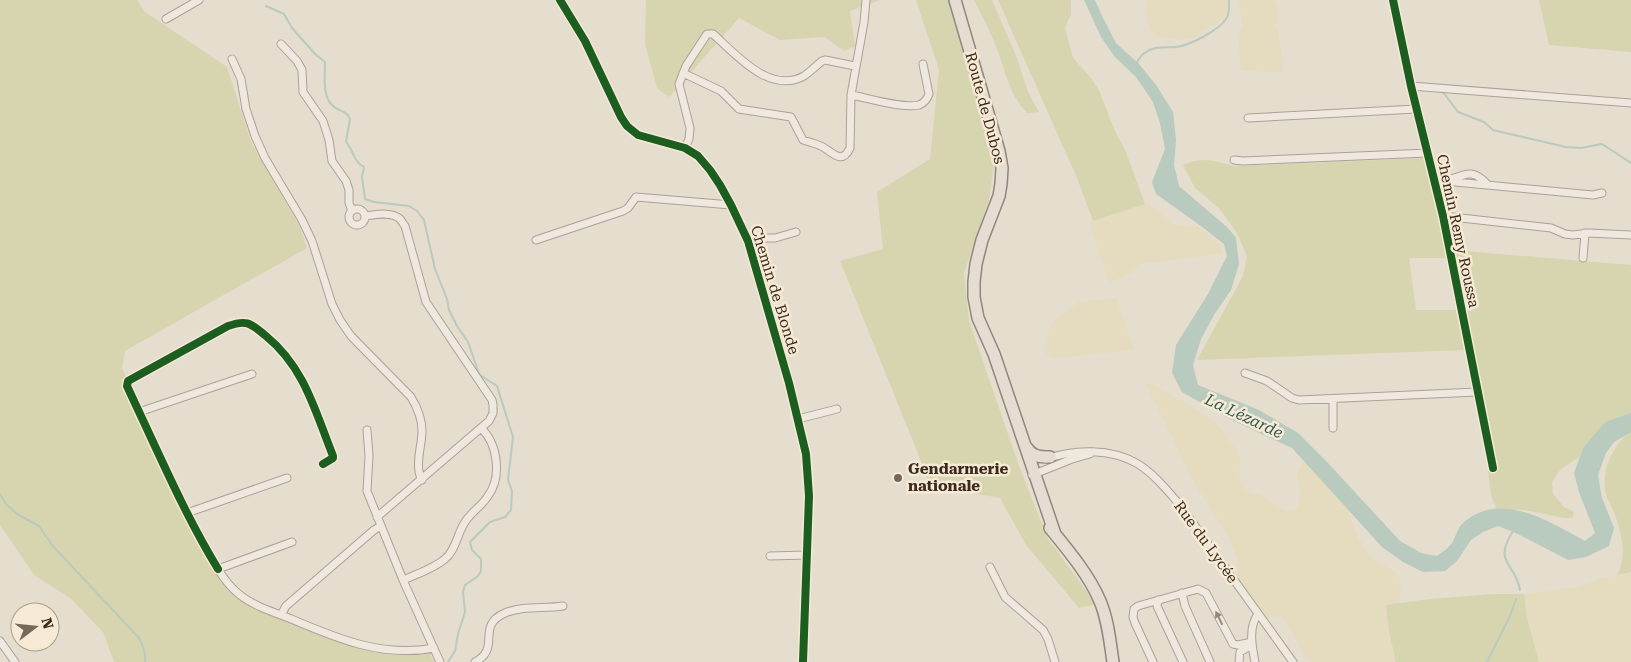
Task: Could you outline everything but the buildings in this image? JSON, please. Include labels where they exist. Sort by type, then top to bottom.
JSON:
[{"type":"main road","name":"Route de Dubos","points":[[955,0],[999,150],[1002,168],[999,196],[982,240],[976,264],[974,282],[977,311],[989,355],[1055,534],[1089,579],[1100,601],[1107,621],[1113,662]]},
{"type":"main road","name":"Route de Dubos","points":[[984,333],[994,354],[1026,448],[1031,470]]},
{"type":"main road","points":[[1026,448],[1031,454],[1050,457]]},
{"type":"street","points":[[166,19],[199,0]]},
{"type":"street","name":"Chemin de Blonde","points":[[560,0],[585,41],[627,126],[638,135],[685,148],[698,156],[710,170],[731,204],[748,241],[805,446],[808,496],[803,662]]},
{"type":"street","points":[[683,73],[722,90],[739,109],[792,117],[803,140],[821,146],[838,157],[846,155],[850,148],[851,95],[866,0]]},
{"type":"street","name":"Chemin Remy Roussa","points":[[1393,0],[1410,86],[1442,216],[1493,468]]},
{"type":"street","points":[[685,148],[689,139],[690,128],[679,89],[683,73],[704,37],[710,33],[715,35],[748,65],[772,78],[786,80],[803,77],[825,60],[855,66]]},
{"type":"street","points":[[281,44],[297,61],[302,70],[303,92],[323,121],[329,140],[332,161],[346,181],[349,190],[349,203],[352,211],[349,219],[354,224],[362,223],[365,216]]},
{"type":"street","points":[[232,58],[241,79],[246,109],[255,136],[265,158],[302,220],[312,241],[332,304],[340,320],[351,336],[411,396],[416,406],[422,431],[419,473],[422,480]]},
{"type":"street","points":[[851,95],[909,106],[924,103],[930,94],[930,90],[923,64]]},
{"type":"street","points":[[1410,86],[1631,103]]},
{"type":"street","points":[[1248,118],[1416,109]]},
{"type":"street","points":[[1234,160],[1428,153]]},
{"type":"street","points":[[1434,180],[1447,181],[1470,173],[1478,175],[1488,185],[1594,195],[1602,193]]},
{"type":"street","points":[[536,240],[623,211],[628,208],[636,197],[731,204]]},
{"type":"street","points":[[352,211],[356,209],[361,210],[365,216]]},
{"type":"street","points":[[365,216],[395,216],[400,218],[405,226],[426,302],[492,400],[493,405],[493,413],[489,421],[377,517]]},
{"type":"street","points":[[1442,216],[1551,228],[1573,235],[1586,233],[1631,235]]},
{"type":"street","points":[[748,241],[754,238],[775,238],[796,232]]},
{"type":"street","points":[[1583,258],[1586,233]]},
{"type":"street","points":[[323,464],[334,458],[305,386],[294,364],[276,345],[248,323],[240,322],[228,326],[130,380],[127,386],[203,545],[223,578],[242,597],[344,641],[366,647],[419,652],[434,648]]},
{"type":"street","points":[[1245,373],[1267,380],[1292,398],[1299,400],[1477,392]]},
{"type":"street","points":[[139,412],[252,374]]},
{"type":"street","points":[[1333,398],[1333,428]]},
{"type":"street","points":[[798,419],[836,409]]},
{"type":"street","points":[[403,580],[437,565],[446,558],[452,550],[465,521],[488,497],[493,486],[496,469],[495,452],[492,442],[481,428]]},
{"type":"street","points":[[367,430],[369,456],[367,491],[403,580],[440,662]]},
{"type":"street","name":"Rue du Lycée","points":[[1031,470],[1050,457],[1078,451],[1112,455],[1137,463],[1155,478],[1180,505],[1293,662]]},
{"type":"street","name":"Rue du Lycée","points":[[1031,470],[1095,452]]},
{"type":"street","points":[[187,513],[287,478]]},
{"type":"street","points":[[281,615],[286,606],[381,526]]},
{"type":"street","points":[[218,569],[292,542]]},
{"type":"street","points":[[770,556],[806,555]]},
{"type":"street","points":[[990,568],[1005,597],[1043,630],[1048,638],[1055,662]]},
{"type":"street","points":[[1153,662],[1135,623],[1134,609],[1138,606],[1198,589],[1202,590],[1209,598],[1232,644],[1252,644]]},
{"type":"street","points":[[1182,593],[1185,606],[1210,662]]},
{"type":"street","points":[[1158,600],[1157,606],[1183,662]]},
{"type":"street","points":[[475,662],[481,659],[487,652],[489,644],[488,630],[491,622],[496,618],[504,613],[516,610],[539,606],[547,608],[563,606]]},
{"type":"street","points":[[1255,662],[1252,644],[1253,620],[1258,614]]},
{"type":"street","points":[[0,641],[15,662]]},
{"type":"street","points":[[1239,662],[1240,652],[1252,644]]},
{"type":"shaded area","points":[[0,0],[137,0],[145,12],[227,67],[251,142],[299,225],[307,248],[125,351],[122,368],[203,545],[242,597],[366,647],[428,650],[434,662],[114,662],[103,632],[70,598],[34,575],[0,525]]},
{"type":"shaded area","points":[[646,0],[880,0],[850,11],[855,46],[844,51],[825,37],[780,40],[739,18],[669,97],[657,88],[645,44]]},
{"type":"shaded area","points":[[916,0],[949,0],[951,3],[994,164],[989,200],[964,273],[969,321],[1019,466],[1048,539],[1096,604],[1079,608],[1026,545],[1000,498],[972,493],[931,491],[917,451],[840,261],[883,249],[877,192],[930,159],[939,70]]},
{"type":"shaded area","points":[[974,0],[992,0],[1017,58],[1028,92],[1039,112],[1027,113],[1021,107]]},
{"type":"shaded area","points":[[998,0],[1071,0],[1071,14],[1065,28],[1073,58],[1099,90],[1114,129],[1126,152],[1145,204],[1093,221],[1077,178]]},
{"type":"shaded area","points":[[1148,0],[1227,0],[1229,10],[1225,18],[1203,30],[1196,37],[1181,40],[1158,36],[1151,31],[1147,23],[1146,10]]},
{"type":"shaded area","points":[[1239,0],[1275,0],[1279,15],[1274,27],[1278,31],[1284,73],[1241,70],[1238,37],[1241,28],[1244,27]]},
{"type":"shaded area","points":[[1539,0],[1631,0],[1631,52],[1549,45]]},
{"type":"shaded area","points":[[1425,158],[1447,258],[1409,258],[1416,310],[1456,310],[1464,350],[1197,360],[1243,276],[1247,256],[1237,233],[1219,208],[1195,188],[1183,165],[1202,160],[1234,166]]},
{"type":"shaded area","points":[[1148,204],[1175,225],[1195,228],[1197,225],[1220,245],[1221,254],[1140,264],[1131,274],[1109,282],[1089,222]]},
{"type":"shaded area","points":[[1452,250],[1631,265],[1631,413],[1605,422],[1583,448],[1579,457],[1560,470],[1552,482],[1553,494],[1564,507],[1574,512],[1573,517],[1564,518],[1523,510],[1497,509],[1491,496],[1488,471],[1495,469]]},
{"type":"shaded area","points":[[1116,298],[1134,350],[1052,358],[1046,353],[1048,331],[1058,317],[1079,302]]},
{"type":"shaded area","points":[[1144,380],[1209,418],[1219,427],[1237,451],[1240,459],[1239,480],[1248,492],[1263,496],[1286,512],[1297,509],[1301,495],[1297,476],[1302,464],[1307,463],[1346,506],[1358,537],[1369,556],[1399,575],[1401,592],[1399,603],[1386,605],[1389,632],[1396,662],[1309,662],[1282,616],[1271,617],[1264,622],[1234,581],[1239,565],[1230,539],[1195,484]]},
{"type":"shaded area","points":[[1631,432],[1631,572],[1617,575],[1623,552],[1621,536],[1617,520],[1607,498],[1605,481],[1607,465],[1613,451]]},
{"type":"shaded area","points":[[1631,573],[1631,662],[1539,662],[1527,618],[1524,594],[1577,587],[1603,578]]},
{"type":"shaded area","points":[[1493,594],[1524,594],[1527,618],[1539,662],[1396,662],[1389,632],[1386,605]]},
{"type":"water","name":"La Lézarde","points":[[1084,0],[1095,0],[1116,43],[1139,64],[1156,85],[1173,112],[1176,140],[1174,165],[1179,186],[1228,228],[1236,238],[1239,264],[1231,290],[1201,339],[1193,365],[1198,385],[1259,410],[1298,433],[1400,541],[1421,553],[1437,556],[1451,545],[1459,527],[1463,523],[1478,513],[1493,509],[1509,509],[1524,512],[1556,525],[1585,541],[1595,533],[1579,492],[1574,473],[1583,448],[1605,422],[1631,413],[1631,432],[1614,442],[1606,453],[1598,475],[1602,498],[1614,528],[1609,546],[1586,557],[1568,560],[1518,534],[1498,526],[1483,532],[1471,540],[1457,561],[1445,571],[1423,572],[1403,562],[1382,547],[1292,448],[1230,419],[1182,392],[1172,373],[1176,345],[1208,294],[1227,256],[1224,244],[1156,194],[1152,182],[1165,149],[1160,123],[1153,102],[1136,77],[1115,57],[1101,37]]},
{"type":"waterway","points":[[1136,64],[1141,56],[1149,50],[1182,46],[1196,41],[1211,32],[1227,17],[1229,0]]},
{"type":"waterway","points":[[266,6],[284,14],[292,28],[315,54],[325,62],[325,85],[329,101],[334,107],[347,114],[350,119],[346,142],[360,165],[364,167],[362,177],[365,199],[374,202],[409,206],[417,211],[424,220],[435,269],[447,299],[449,310],[468,342],[480,375],[497,386],[513,437],[508,480],[512,491],[511,510],[505,517],[490,522],[470,542],[472,550],[481,559],[481,571],[478,576],[465,585],[463,592],[465,612],[455,651],[448,662]]},
{"type":"waterway","points":[[1443,92],[1458,112],[1484,122],[1493,130],[1566,147],[1581,148],[1602,144],[1631,163]]},
{"type":"waterway","points":[[0,494],[6,504],[17,514],[39,526],[52,545],[139,638],[144,649],[145,662]]},
{"type":"waterway","points":[[1513,531],[1507,542],[1505,557],[1518,581],[1520,590]]},
{"type":"waterway","points":[[1487,662],[1510,616],[1516,599]]},
{"type":"cycle path","points":[[560,0],[585,41],[627,126],[638,135],[685,148],[698,156],[720,185],[748,241],[789,383],[806,454],[809,496],[803,662]]},
{"type":"cycle path","points":[[1393,0],[1411,86],[1443,216],[1493,468]]},
{"type":"cycle path","points":[[218,569],[173,485],[127,386],[128,381],[228,326],[240,323],[249,324],[279,348],[300,376],[333,456],[333,458],[323,464]]},
{"type":"place","name":"Gendarmerie nationale","points":[[898,478]]}]
